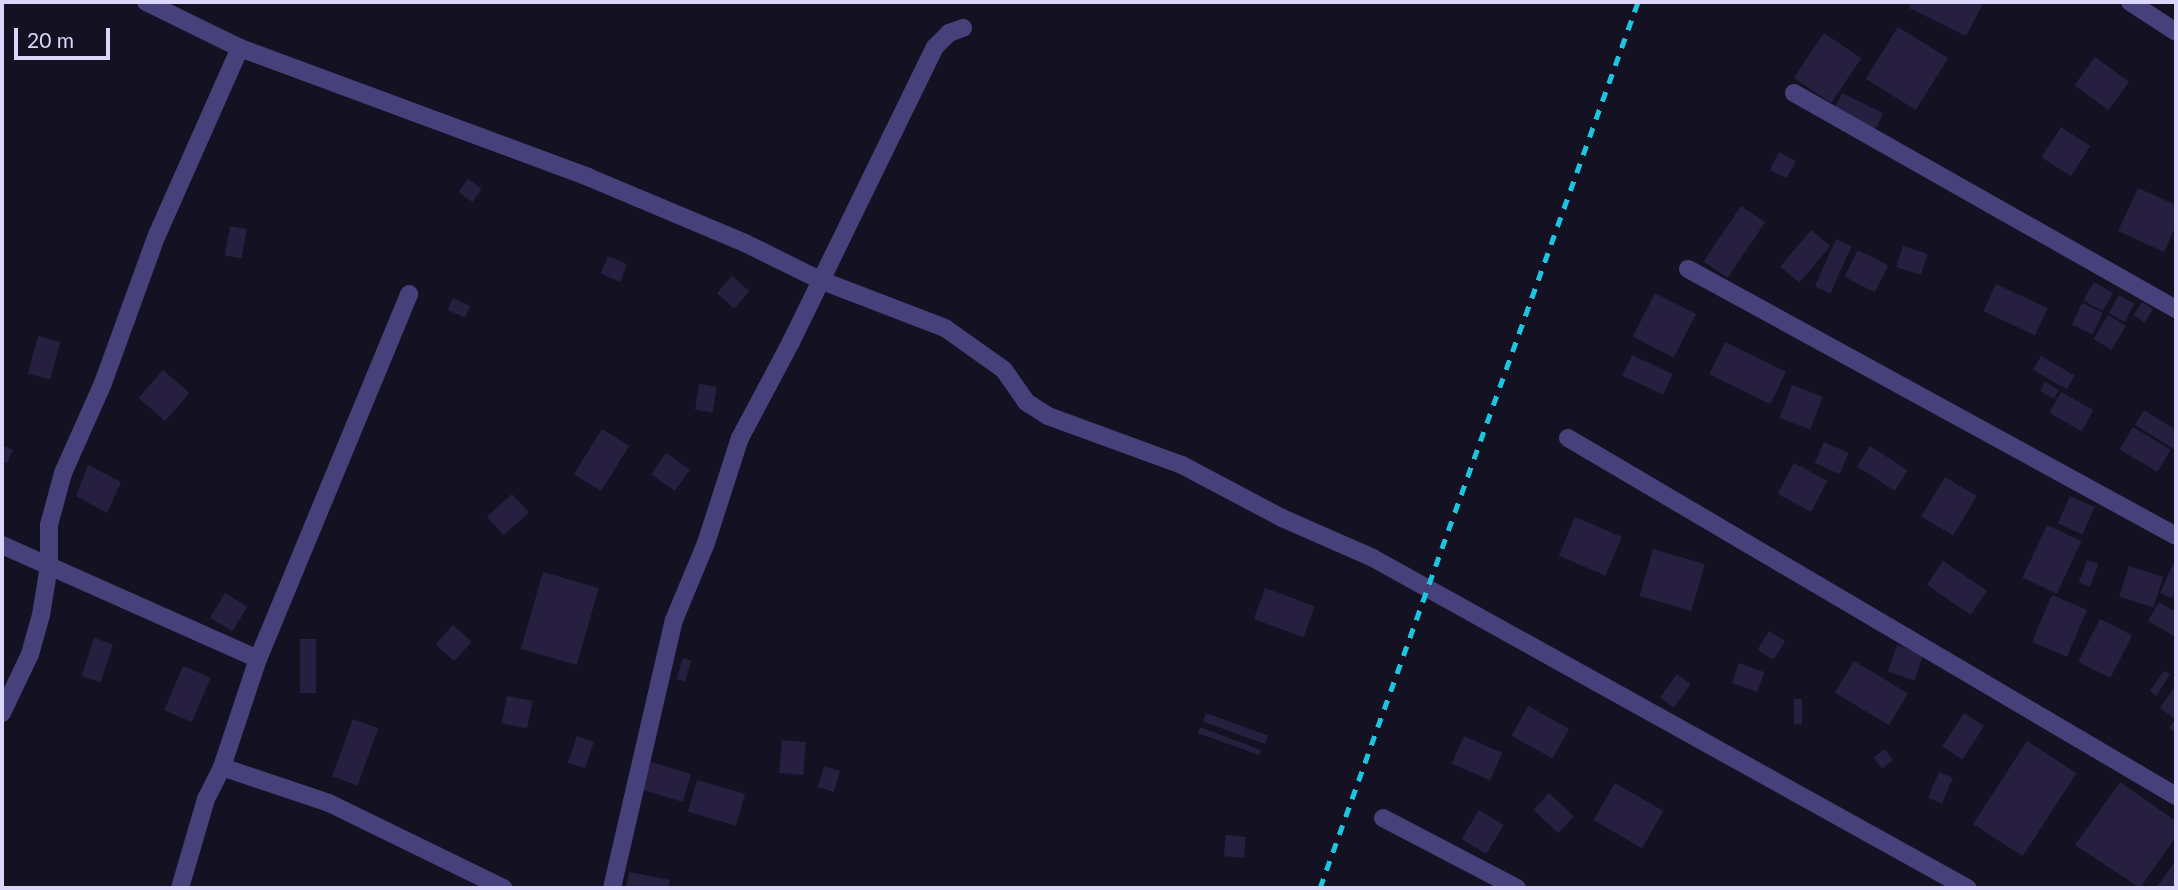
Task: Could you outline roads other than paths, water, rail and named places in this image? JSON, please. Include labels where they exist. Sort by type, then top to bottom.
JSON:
[{"type":"street","points":[[146,2],[240,48],[588,177],[745,243],[820,280],[945,328],[996,363],[1026,402],[1048,416],[1182,465],[1282,518],[1373,558],[1967,888]]},
{"type":"street","points":[[2130,2],[2176,32]]},
{"type":"street","points":[[612,888],[674,620],[706,543],[740,438],[935,47],[949,33],[963,28]]},
{"type":"street","points":[[2,713],[30,654],[41,615],[48,566],[49,525],[63,472],[103,383],[157,235],[240,48]]},
{"type":"street","points":[[1794,93],[2176,309]]},
{"type":"street","points":[[1688,269],[2176,536]]},
{"type":"street","points":[[180,888],[206,799],[222,767],[258,659],[409,294]]},
{"type":"street","points":[[1568,438],[2176,796]]},
{"type":"street","points":[[2,545],[258,659]]},
{"type":"street","points":[[222,767],[329,803],[475,882],[503,888]]},
{"type":"street","points":[[1383,818],[1517,888]]},
{"type":"railway","points":[[1320,888],[1638,2]]}]
